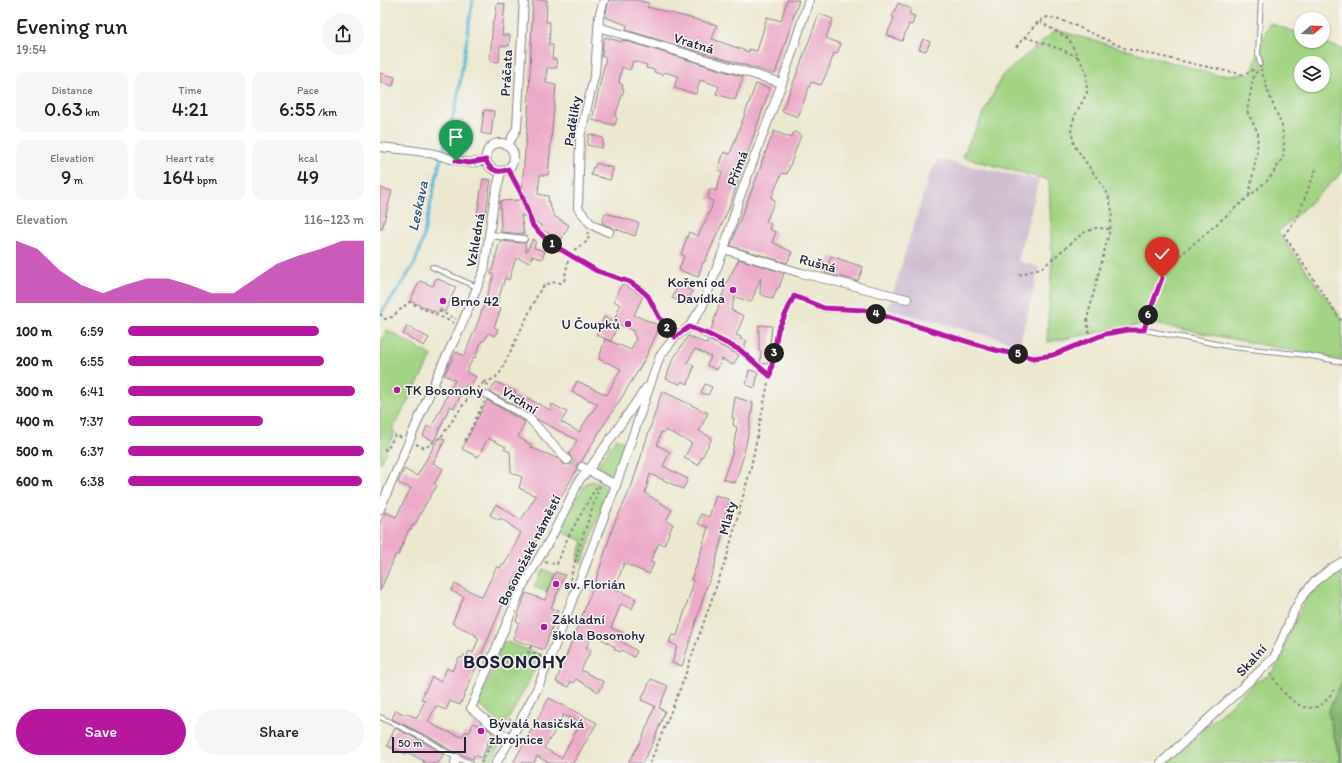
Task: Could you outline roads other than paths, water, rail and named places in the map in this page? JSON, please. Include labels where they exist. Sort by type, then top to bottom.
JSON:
[{"type":"street","name":"Práčata","points":[[508,145],[517,128],[524,0]]},
{"type":"street","name":"Padělíky","points":[[604,0],[599,17],[594,73],[580,137],[578,208],[596,228],[609,232]]},
{"type":"street","name":"Přímá","points":[[675,337],[689,327],[702,307],[724,249],[739,199],[782,83],[809,0]]},
{"type":"street","name":"Vratná","points":[[598,27],[782,83]]},
{"type":"street","points":[[501,143],[508,145],[512,150],[514,157],[513,163],[505,170],[491,168],[486,160],[487,151],[493,145],[501,143]]},
{"type":"street","points":[[380,147],[426,152],[469,163],[486,160]]},
{"type":"street","name":"Vzhledná","points":[[380,509],[484,271],[494,201],[505,170]]},
{"type":"street","points":[[490,235],[524,239]]},
{"type":"street","name":"Rušná","points":[[724,249],[801,273],[907,300]]},
{"type":"street","name":"Bosonožské náměstí","points":[[496,763],[537,689],[616,485],[660,356],[675,337]]},
{"type":"street","name":"Bosonožské náměstí","points":[[510,740],[471,708],[522,587],[551,538],[585,469],[650,383]]},
{"type":"street","name":"Vrchní","points":[[488,396],[530,419],[567,460]]},
{"type":"street","points":[[585,469],[616,485]]},
{"type":"street","name":"Skalní","points":[[1162,763],[1266,667],[1274,658],[1295,609],[1303,595],[1314,582],[1342,562]]},
{"type":"lane","points":[[1260,64],[1258,54],[1261,0]]},
{"type":"lane","points":[[505,170],[521,193],[533,226],[550,243],[597,271],[630,282],[640,289],[648,296],[659,317],[675,337]]},
{"type":"lane","points":[[432,267],[477,287]]},
{"type":"lane","points":[[794,296],[824,308],[864,310],[995,350],[1034,358],[1053,355],[1105,334],[1128,330],[1144,330],[1232,347],[1306,355],[1342,362]]},
{"type":"lane","points":[[689,327],[708,334],[740,350],[770,376]]},
{"type":"lane","points":[[380,717],[430,742],[456,761],[471,763]]},
{"type":"waterway","name":"Leskava","points":[[380,314],[415,263],[422,242],[438,170],[457,101],[473,0]]},
{"type":"tunnel","points":[[567,460],[582,467]]},
{"type":"place","name":"Koření od Davídka","points":[[733,290]]},
{"type":"place","name":"Brno 42","points":[[443,301]]},
{"type":"place","name":"U Čoupků","points":[[628,324]]},
{"type":"place","name":"TK Bosonohy","points":[[397,390]]},
{"type":"place","name":"sv. Florián","points":[[556,584]]},
{"type":"place","name":"Základní škola Bosonohy","points":[[544,627]]},
{"type":"place","name":"Bývalá hasičská zbrojnice","points":[[481,731]]},
{"type":"district","name":"BOSONOHY","points":[[515,662]]}]
